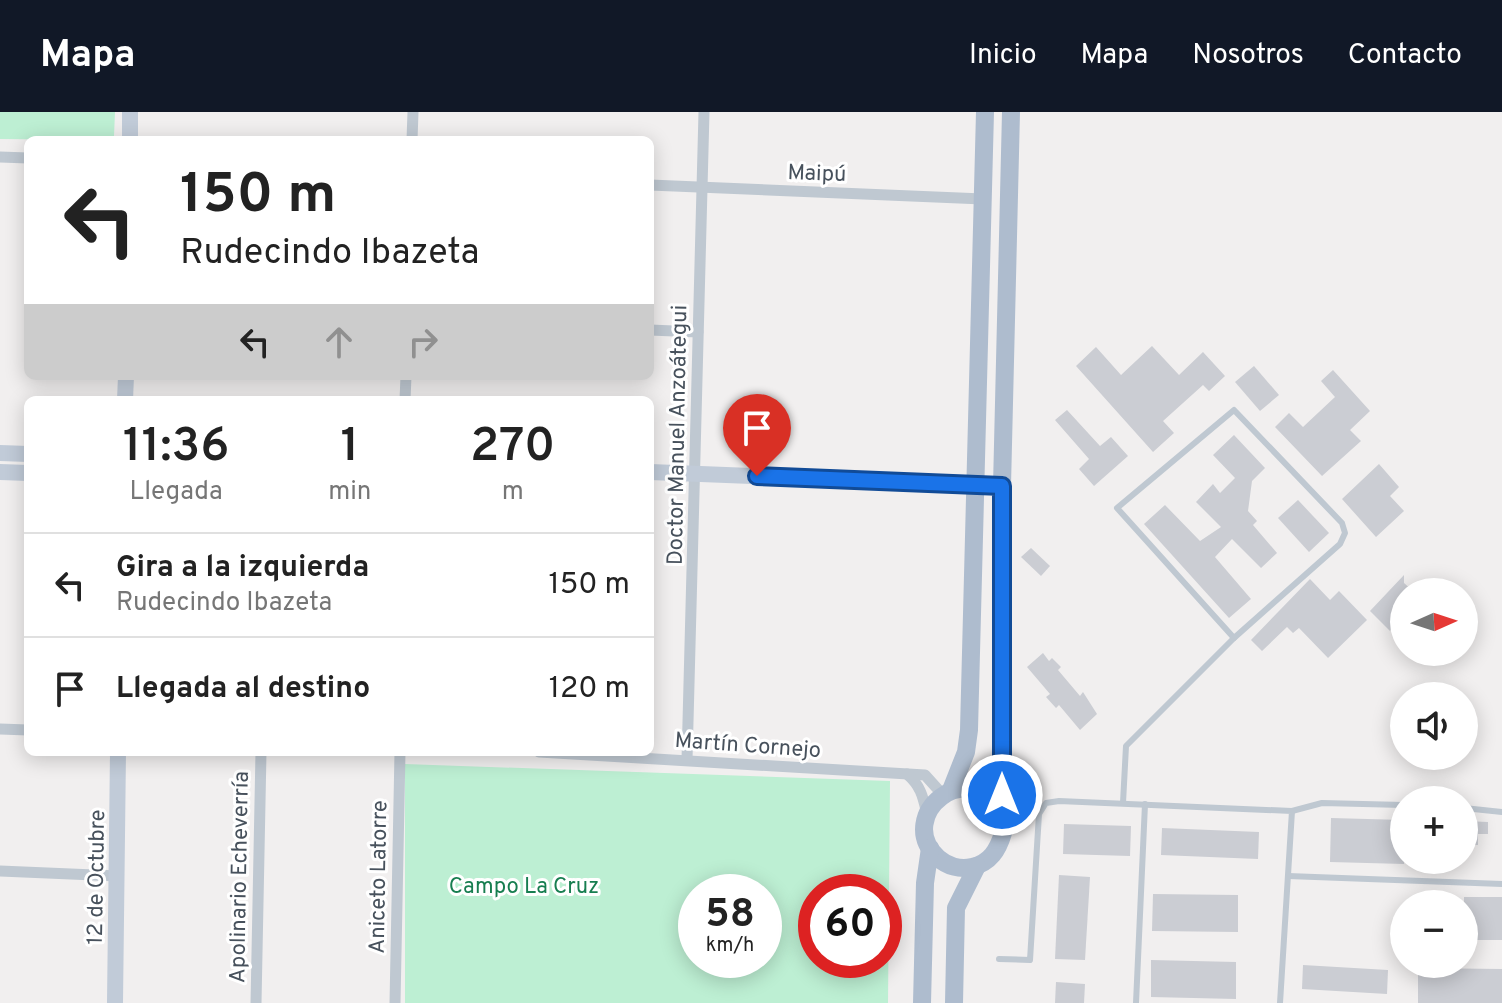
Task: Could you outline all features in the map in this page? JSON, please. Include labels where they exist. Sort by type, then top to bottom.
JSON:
[{"type":"main road","points":[[985,112],[969,730],[966,752],[947,793],[927,814],[925,837],[930,848],[944,863],[953,867],[977,866],[990,858],[999,847],[1003,833],[1002,486],[1011,112]]},
{"type":"main road","points":[[947,793],[967,788],[983,793],[1002,818]]},
{"type":"main road","points":[[922,1003],[925,883],[930,848]]},
{"type":"main road","points":[[954,1003],[956,908],[977,866]]},
{"type":"street","points":[[130,112],[130,136]]},
{"type":"street","points":[[412,136],[413,112]]},
{"type":"street","name":"Doctor Manuel Anzoátegui","points":[[687,760],[704,112]]},
{"type":"street","points":[[0,157],[24,158]]},
{"type":"street","name":"Maipú","points":[[654,185],[983,199]]},
{"type":"street","points":[[654,330],[698,332]]},
{"type":"street","points":[[0,453],[24,454]]},
{"type":"street","points":[[0,472],[24,473]]},
{"type":"street","points":[[654,472],[1002,486]]},
{"type":"street","points":[[0,729],[24,730]]},
{"type":"street","name":"12 de Octubre","points":[[115,1003],[118,756]]},
{"type":"street","name":"Apolinario Echeverría","points":[[256,1003],[261,756]]},
{"type":"street","name":"Aniceto Latorre","points":[[395,1003],[400,756]]},
{"type":"street","name":"Martín Cornejo","points":[[613,756],[930,776],[947,793]]},
{"type":"street","points":[[907,774],[923,794],[927,814]]},
{"type":"street","points":[[0,871],[118,876]]},
{"type":"lane","points":[[1123,803],[1126,746],[1234,638],[1340,544],[1345,533],[1342,523],[1234,410],[1117,508],[1234,638]]},
{"type":"lane","points":[[999,959],[1030,960],[1039,814],[1046,803],[1123,803],[1292,811],[1322,803],[1390,805]]},
{"type":"lane","points":[[1136,1003],[1145,804]]},
{"type":"lane","points":[[1478,809],[1502,812]]},
{"type":"lane","points":[[1280,1003],[1292,811]]},
{"type":"lane","points":[[1288,876],[1502,884]]},
{"type":"green space","points":[[0,112],[115,112],[114,136],[0,139]]},
{"type":"green space","name":"Campo La Cruz","points":[[405,764],[890,781],[889,874],[798,874],[798,978],[888,978],[888,1003],[405,1003]]},
{"type":"building","points":[[1152,346],[1179,375],[1203,352],[1225,376],[1209,391],[1203,385],[1163,421],[1174,433],[1153,452],[1076,366],[1096,347],[1121,375]]},
{"type":"building","points":[[1254,366],[1279,395],[1260,411],[1235,382]]},
{"type":"building","points":[[1333,370],[1370,411],[1350,430],[1361,441],[1322,476],[1275,427],[1289,413],[1303,427],[1335,397],[1321,381]]},
{"type":"building","points":[[1067,410],[1100,446],[1111,437],[1128,456],[1094,486],[1079,469],[1089,459],[1055,420]]},
{"type":"building","points":[[1234,435],[1265,468],[1252,481],[1248,511],[1257,521],[1253,525],[1277,553],[1261,568],[1232,539],[1215,557],[1251,599],[1229,618],[1144,524],[1165,505],[1200,541],[1221,527],[1196,502],[1213,484],[1220,493],[1235,478],[1213,455]]},
{"type":"building","points":[[1379,464],[1399,487],[1390,496],[1404,511],[1376,537],[1342,499]]},
{"type":"building","points":[[1298,500],[1329,533],[1309,552],[1278,518]]},
{"type":"building","points":[[1031,548],[1050,566],[1041,576],[1021,557]]},
{"type":"building","points":[[1310,579],[1330,600],[1339,591],[1367,620],[1328,658],[1299,628],[1293,633],[1287,627],[1262,651],[1251,640]]},
{"type":"building","points":[[1390,590],[1390,631],[1370,611]]},
{"type":"building","points":[[1043,653],[1049,661],[1052,658],[1061,667],[1058,670],[1080,696],[1083,692],[1097,714],[1080,730],[1059,705],[1056,708],[1046,697],[1050,694],[1027,667]]},
{"type":"building","points":[[1331,818],[1390,820],[1390,864],[1330,862]]},
{"type":"building","points":[[1478,822],[1488,822],[1488,834],[1478,834]]},
{"type":"building","points":[[1064,824],[1131,826],[1130,856],[1063,854]]},
{"type":"building","points":[[1162,828],[1259,832],[1258,859],[1161,855]]},
{"type":"building","points":[[1059,875],[1090,877],[1085,960],[1055,959]]},
{"type":"building","points":[[1153,894],[1238,895],[1238,932],[1152,931]]},
{"type":"building","points":[[1478,897],[1502,897],[1502,940],[1478,940]]},
{"type":"building","points":[[1151,960],[1236,962],[1236,999],[1151,997]]},
{"type":"building","points":[[1303,965],[1388,970],[1387,994],[1302,989]]},
{"type":"building","points":[[1478,969],[1502,969],[1502,1003],[1418,1003],[1418,978],[1478,978]]},
{"type":"building","points":[[1056,982],[1085,984],[1084,1003],[1055,1003]]},
{"type":"route","points":[[757,476],[1002,486],[1002,795]]}]
